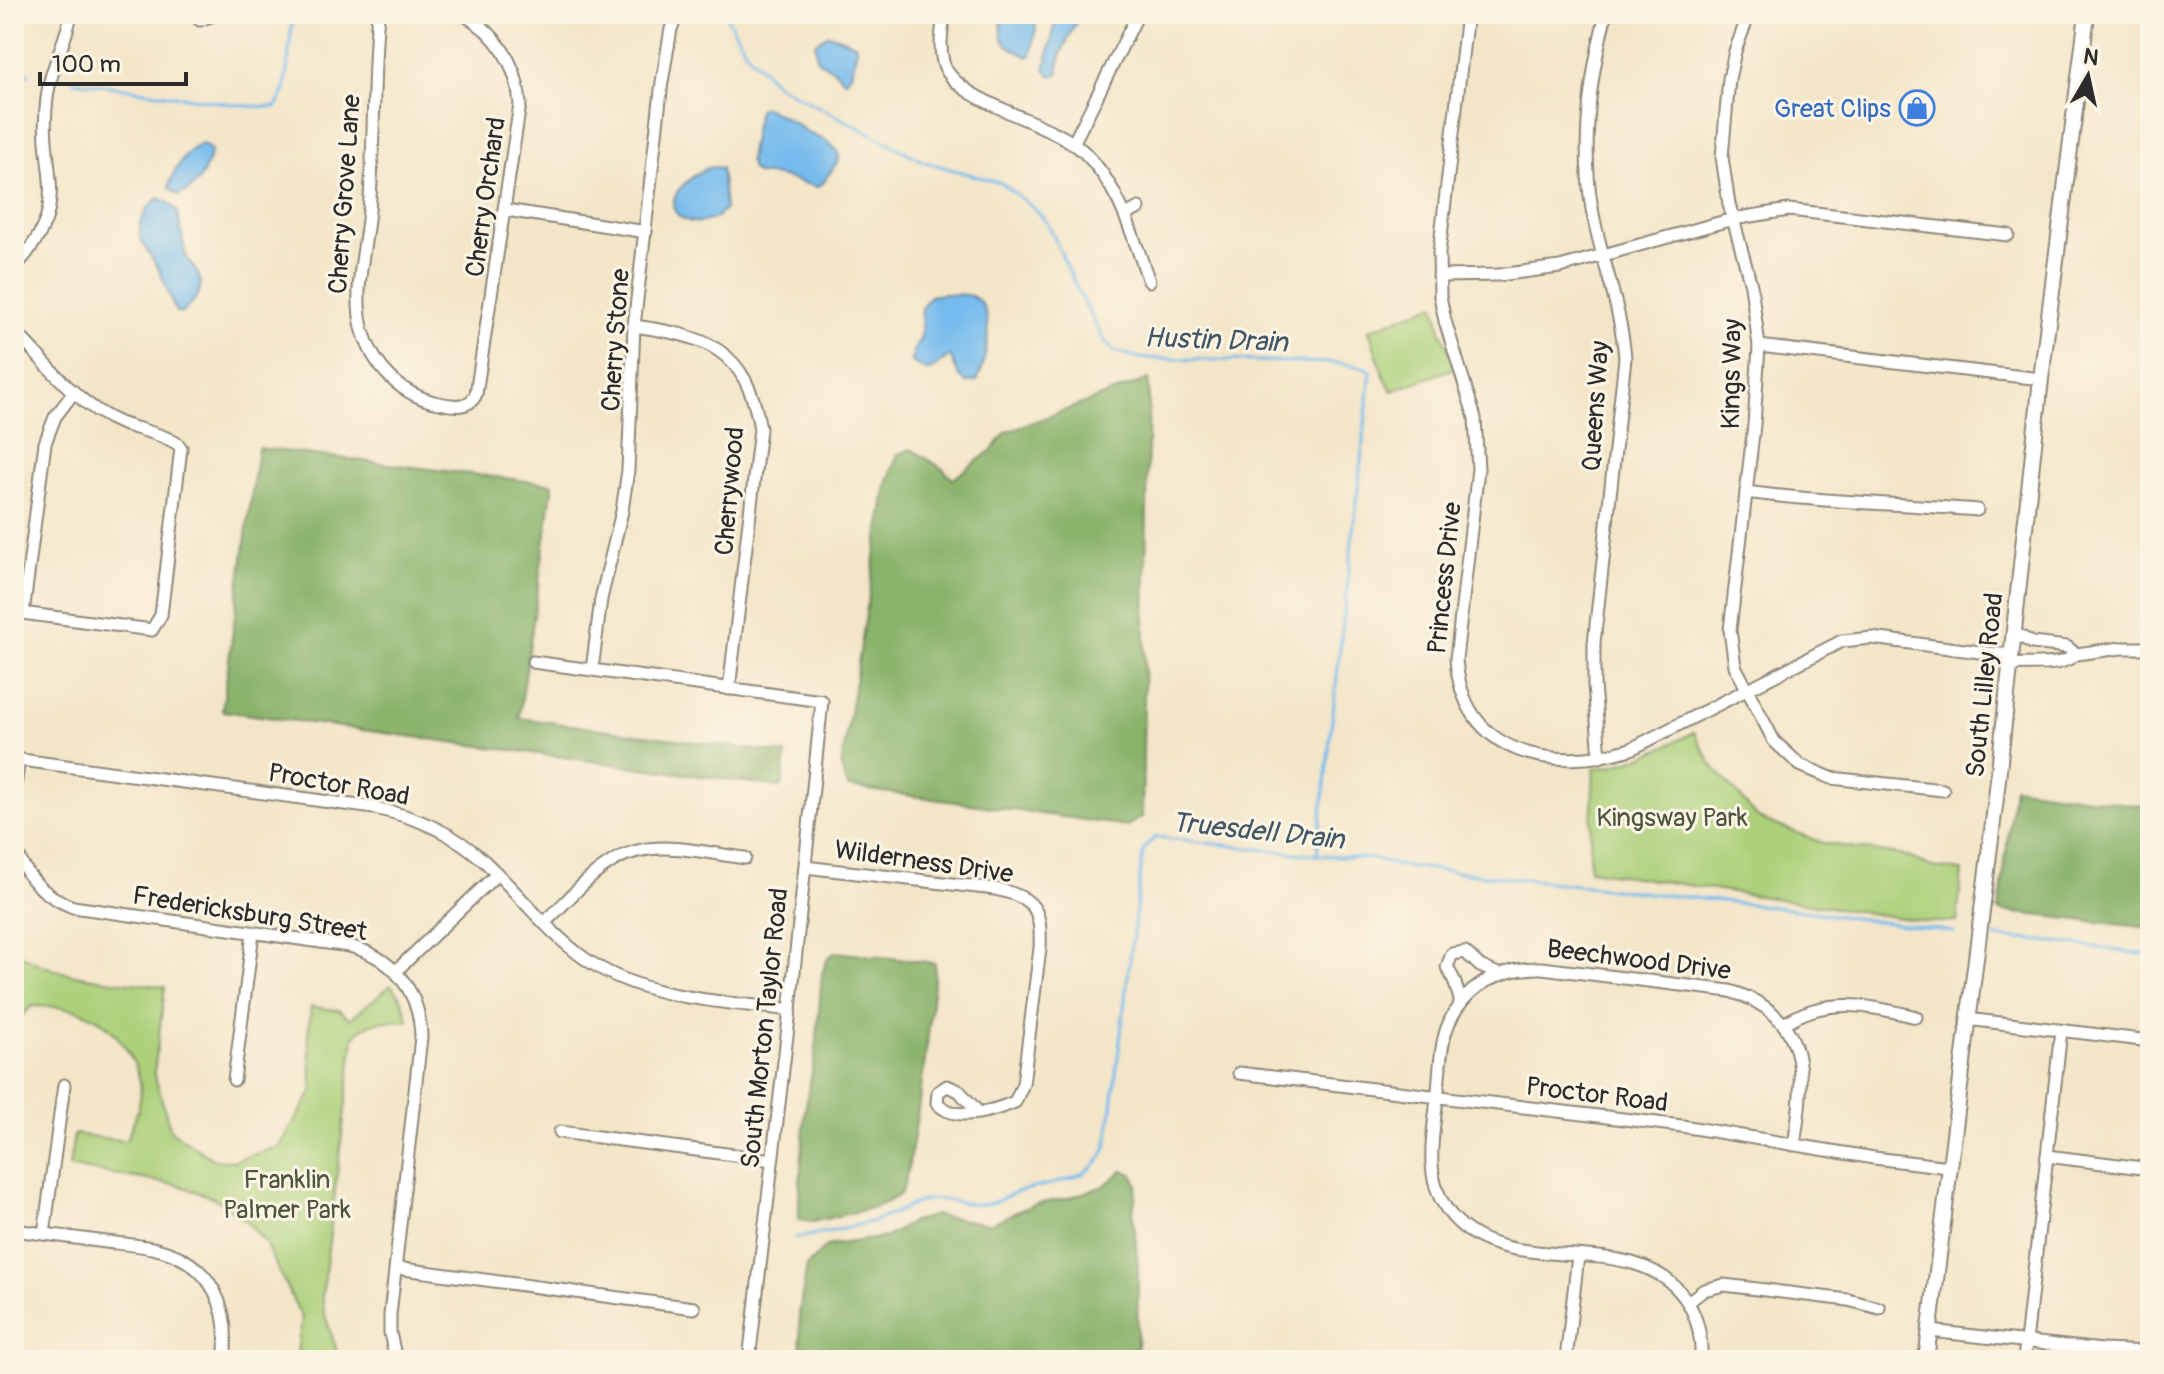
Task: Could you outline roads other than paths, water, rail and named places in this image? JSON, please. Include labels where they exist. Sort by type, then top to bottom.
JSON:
[{"type":"street","points":[[14,268],[40,235],[50,207],[52,183],[45,143],[45,113],[49,80],[71,14]]},
{"type":"street","points":[[192,14],[200,20],[216,14]]},
{"type":"street","name":"Cherry Grove Lane","points":[[378,14],[369,212],[359,290],[364,332],[381,368],[405,390],[434,402],[469,404]]},
{"type":"street","name":"Cherry Orchard","points":[[463,14],[482,26],[504,52],[519,89],[519,121],[506,210],[476,394],[469,404]]},
{"type":"street","name":"Cherry Stone","points":[[592,670],[601,599],[622,511],[629,459],[634,326],[662,82],[671,29],[678,14]]},
{"type":"street","points":[[944,14],[942,55],[944,65],[956,83],[968,92],[1074,142],[1107,177],[1125,215],[1149,281]]},
{"type":"street","points":[[1074,142],[1138,14]]},
{"type":"street","name":"Princess Drive","points":[[1467,14],[1439,253],[1439,276],[1445,321],[1471,399],[1478,442],[1478,469],[1456,649],[1462,690],[1470,709],[1483,726],[1513,749],[1529,756],[1552,759],[1600,757],[1631,749],[1831,645],[1854,639],[1872,638],[2059,664],[2068,662],[2076,654],[2150,648]]},
{"type":"street","name":"Queens Way","points":[[1600,757],[1594,643],[1625,358],[1621,322],[1592,208],[1588,145],[1590,106],[1606,14]]},
{"type":"street","name":"Kings Way","points":[[1749,14],[1732,65],[1723,132],[1723,173],[1751,285],[1759,346],[1758,386],[1730,637],[1735,666],[1774,741],[1792,760],[1831,778],[1943,790]]},
{"type":"street","name":"South Lilley Road","points":[[1926,1360],[1996,798],[2041,379],[2087,14]]},
{"type":"street","points":[[1125,215],[1139,208]]},
{"type":"street","points":[[506,210],[646,232]]},
{"type":"street","points":[[1439,276],[1522,273],[1604,256],[1767,212],[1799,211],[2008,235]]},
{"type":"street","name":"Cherrywood","points":[[634,326],[689,335],[711,345],[732,362],[748,383],[754,399],[760,429],[729,689]]},
{"type":"street","points":[[14,330],[74,392],[96,410],[118,422],[178,443],[181,448],[161,615],[152,630],[18,612],[45,443],[55,417],[74,392]]},
{"type":"street","points":[[1759,346],[2041,379]]},
{"type":"street","points":[[1746,492],[1832,502],[1977,510]]},
{"type":"street","name":"Princess Drive","points":[[2013,632],[2032,643],[2067,647],[2076,654]]},
{"type":"street","points":[[533,662],[729,689]]},
{"type":"street","name":"South Morton Taylor Road","points":[[729,689],[822,701],[749,1360]]},
{"type":"street","points":[[14,793],[16,759]]},
{"type":"street","name":"Proctor Road","points":[[16,759],[388,811],[417,820],[449,836],[482,859],[544,923],[585,959],[635,984],[670,994],[790,1010]]},
{"type":"street","name":"Fredericksburg Street","points":[[14,844],[25,870],[35,882],[64,903],[82,909],[355,948],[379,957],[396,971],[415,1001],[421,1037],[390,1315],[396,1360]]},
{"type":"street","points":[[544,923],[602,869],[627,854],[662,848],[745,858]]},
{"type":"street","name":"Wilderness Drive","points":[[805,867],[995,889],[1016,893],[1034,905],[1041,925],[1040,948],[1023,1084],[1015,1102],[993,1111],[978,1112]]},
{"type":"street","points":[[396,971],[497,874]]},
{"type":"street","points":[[234,1080],[253,933]]},
{"type":"street","points":[[1461,1003],[1447,967],[1452,954],[1465,952],[1480,966],[1498,974]]},
{"type":"street","name":"Beechwood Drive","points":[[1688,1302],[1671,1282],[1646,1267],[1631,1262],[1496,1244],[1472,1234],[1453,1217],[1438,1194],[1431,1169],[1445,1037],[1461,1003],[1476,987],[1498,974],[1542,968],[1730,991],[1761,1004],[1784,1024]]},
{"type":"street","points":[[1794,1145],[1801,1104],[1802,1071],[1796,1046],[1784,1024],[1806,1011],[1837,1005],[1916,1017]]},
{"type":"street","points":[[1967,1019],[2150,1041]]},
{"type":"street","points":[[2024,1360],[2061,1031]]},
{"type":"street","name":"Proctor Road","points":[[1239,1073],[1682,1126],[1874,1158],[1949,1167]]},
{"type":"street","points":[[44,1234],[64,1085]]},
{"type":"street","points":[[560,1132],[772,1160]]},
{"type":"street","points":[[2047,1156],[2150,1169]]},
{"type":"street","points":[[14,1230],[150,1247],[171,1253],[191,1264],[208,1281],[222,1306],[227,1332],[224,1360]]},
{"type":"street","points":[[1566,1360],[1578,1256]]},
{"type":"street","points":[[396,1268],[694,1308]]},
{"type":"street","points":[[1701,1360],[1700,1333],[1688,1302],[1704,1290],[1724,1285],[1848,1300],[1879,1308]]},
{"type":"street","points":[[1930,1331],[2102,1350],[2150,1352]]},
{"type":"water","points":[[1002,14],[1037,14],[1031,55],[1028,57],[1004,42]]},
{"type":"water","points":[[1054,14],[1079,16],[1061,54],[1058,74],[1051,76],[1045,69],[1054,30]]},
{"type":"water","points":[[829,34],[855,44],[857,48],[851,74],[845,81],[817,60],[815,43]]},
{"type":"water","points":[[765,107],[827,141],[837,150],[839,159],[823,183],[817,187],[779,176],[757,174],[751,169],[749,159],[758,109]]},
{"type":"water","points":[[200,144],[211,151],[204,172],[191,189],[178,195],[169,188],[173,175],[185,157]]},
{"type":"water","points":[[713,167],[721,168],[725,209],[704,222],[682,218],[675,212],[673,203],[678,192],[698,173]]},
{"type":"water","points":[[159,198],[177,211],[186,256],[201,285],[198,295],[183,313],[176,312],[157,266],[140,236],[145,214]]},
{"type":"water","points":[[930,296],[974,297],[985,313],[988,337],[977,381],[966,382],[959,376],[950,356],[928,371],[912,362],[921,337],[922,307]]},
{"type":"waterway","name":"Hustin Drain","points":[[74,81],[247,106],[276,107],[285,90],[293,14]]},
{"type":"waterway","name":"Hustin Drain","points":[[725,14],[747,53],[777,85],[925,162],[1001,183],[1035,209],[1048,224],[1079,293],[1105,342],[1114,351],[1140,358],[1338,363],[1371,371],[1317,855]]},
{"type":"waterway","name":"Hustin Drain","points":[[14,72],[29,74]]},
{"type":"waterway","name":"Truesdell Drain","points":[[796,1238],[870,1222],[927,1200],[991,1203],[1020,1191],[1061,1182],[1086,1172],[1096,1164],[1104,1153],[1108,1139],[1143,852],[1147,844],[1157,837],[1376,859],[1395,865],[1775,907],[1954,932]]},
{"type":"waterway","name":"Truesdell Drain","points":[[1995,937],[2150,955]]},
{"type":"place","name":"Great Clips","points":[[1917,108]]},
{"type":"park label","name":"Kingsway Park","points":[[1672,817]]},
{"type":"park label","name":"Franklin Palmer Park","points":[[287,1194]]}]
